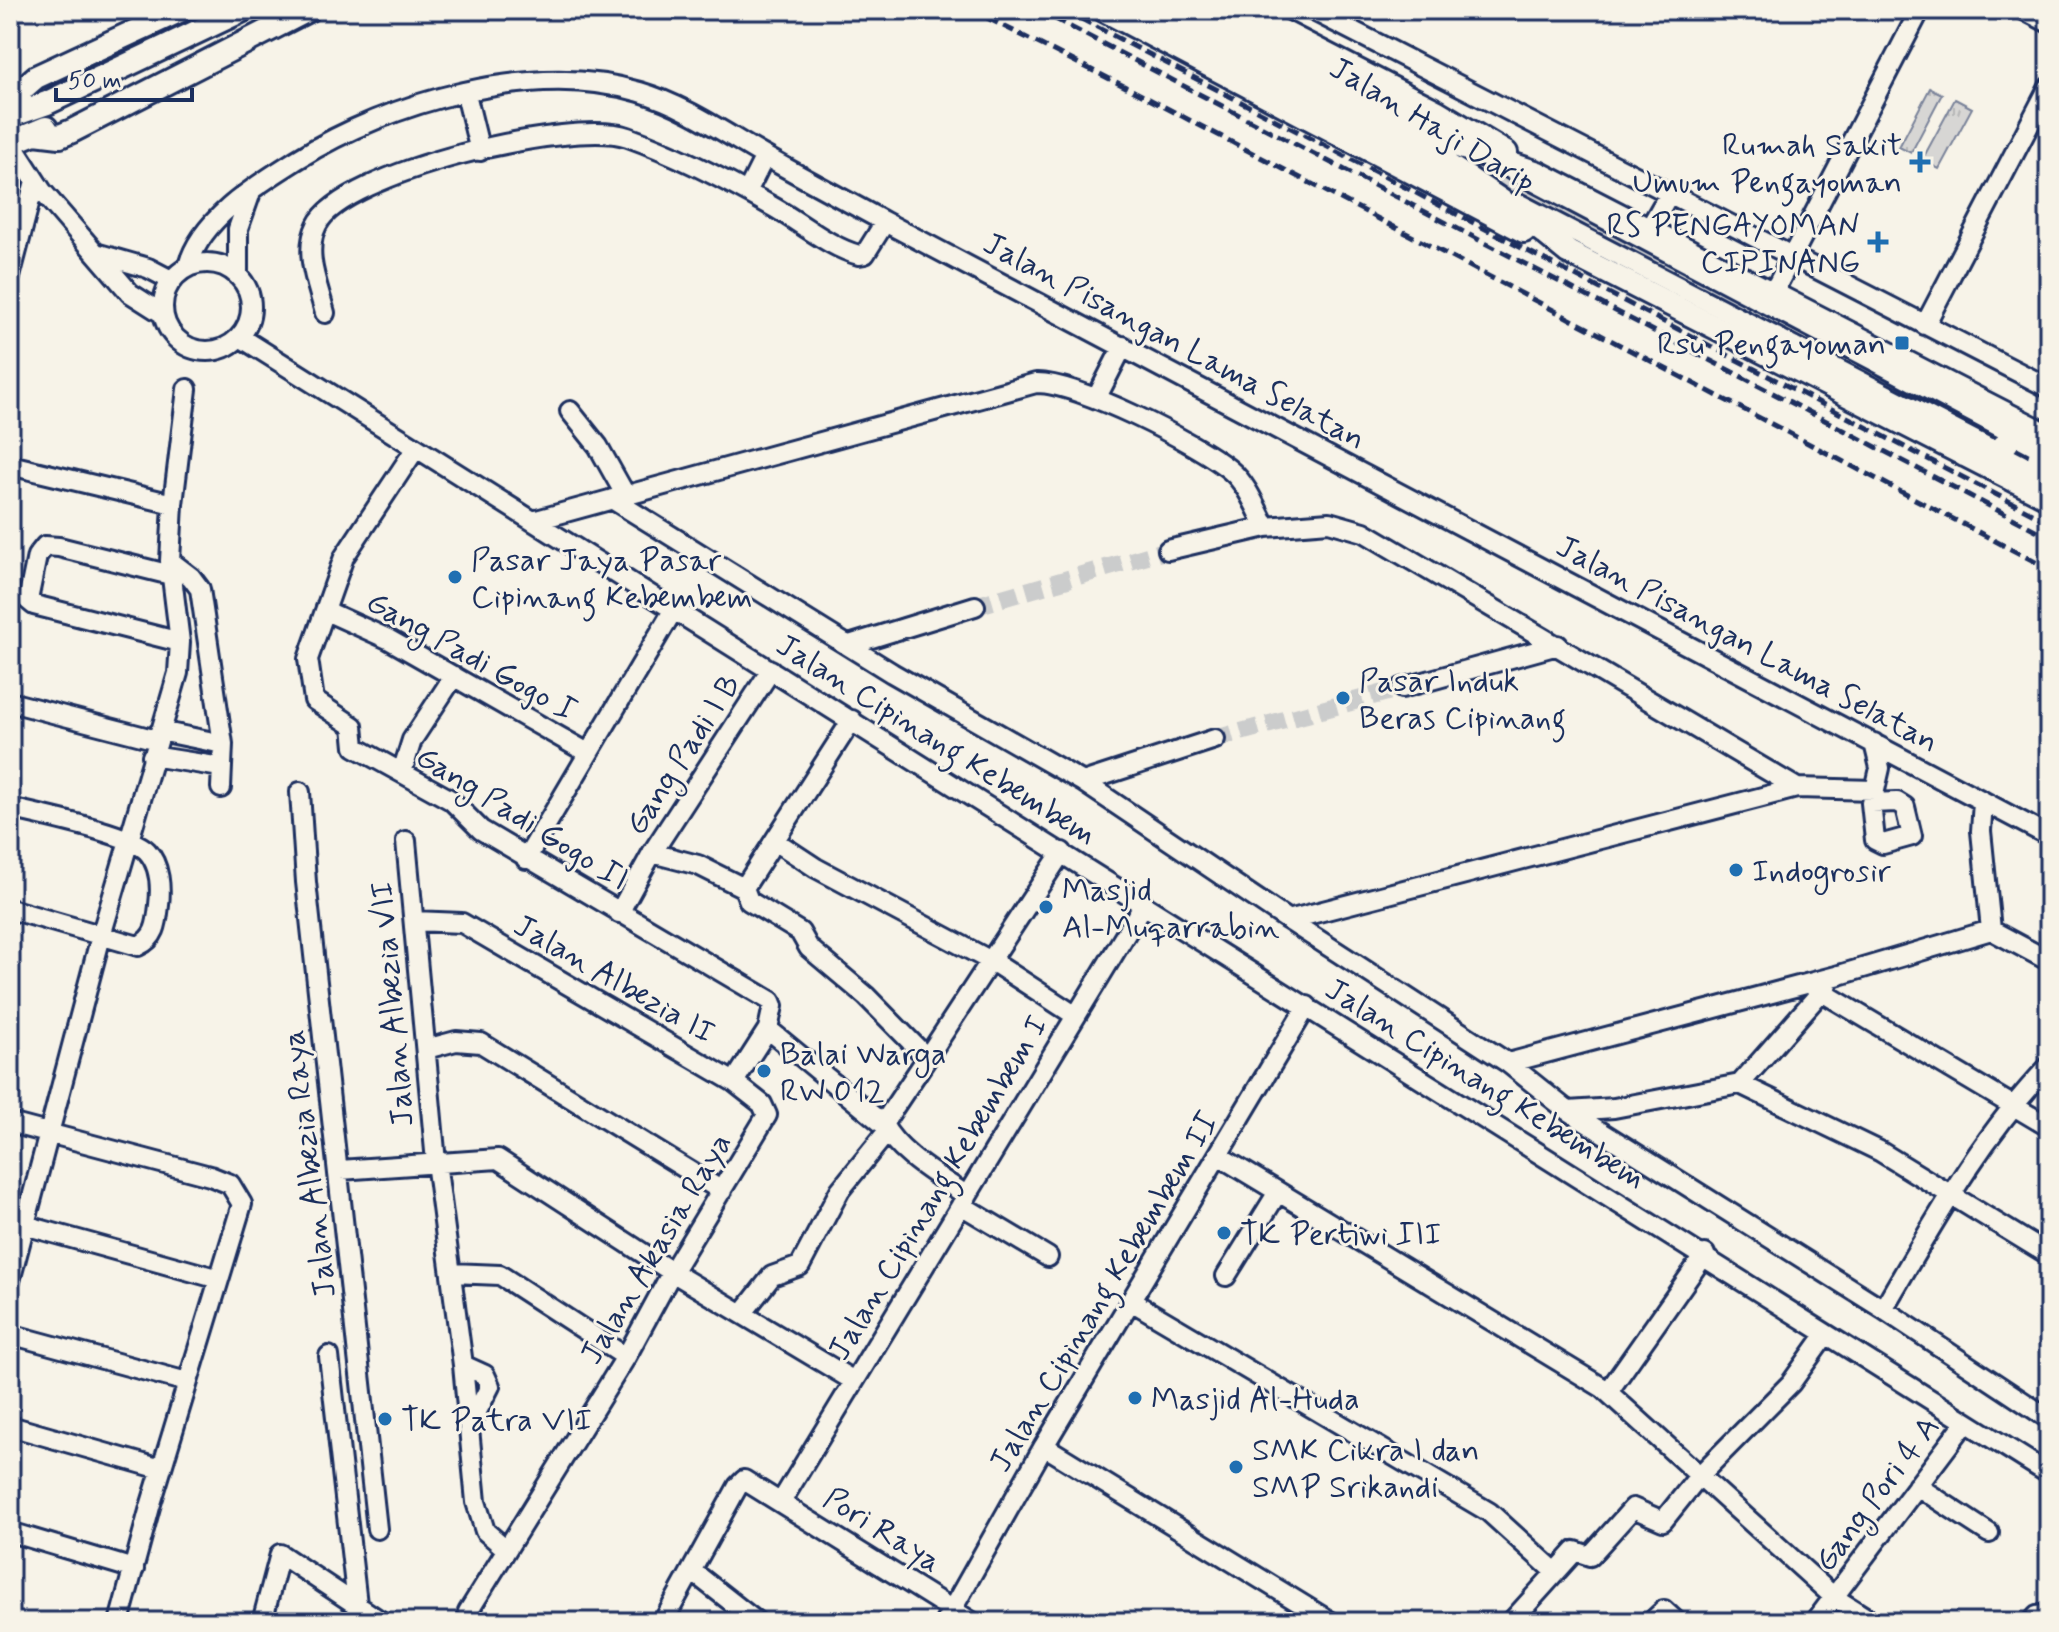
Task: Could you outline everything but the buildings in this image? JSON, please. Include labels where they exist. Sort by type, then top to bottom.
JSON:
[{"type":"main road","points":[[12,116],[21,90],[36,77],[181,10]]},
{"type":"main road","points":[[35,133],[60,136],[72,131],[308,10]]},
{"type":"main road","points":[[1104,10],[1568,252]]},
{"type":"main road","name":"Jalan Haji Darip","points":[[1162,10],[1241,42],[1458,146],[1538,173],[1988,404],[2048,447]]},
{"type":"main road","name":"Jalan Haji Darip","points":[[1197,10],[1241,42],[1418,144],[1474,185],[1528,218],[1568,252],[2049,498]]},
{"type":"main road","points":[[1240,10],[1463,126],[1538,173]]},
{"type":"main road","points":[[12,116],[261,12]]},
{"type":"main road","points":[[10,143],[35,133],[261,12]]},
{"type":"main road","points":[[1964,455],[1996,450],[2006,445],[2010,432],[2005,419],[1988,404]]},
{"type":"main road","points":[[2046,481],[2037,462],[2048,447]]},
{"type":"street","points":[[1130,10],[1389,146],[1502,195],[1996,450],[2046,481]]},
{"type":"street","points":[[1227,10],[1449,128],[1498,161],[1633,236],[2010,432],[2048,447]]},
{"type":"street","points":[[1312,10],[2049,388]]},
{"type":"street","points":[[1773,293],[1920,10]]},
{"type":"street","points":[[2024,10],[2049,23]]},
{"type":"street","points":[[1336,60],[1353,33]]},
{"type":"street","name":"Jalan Pisangan Lama Selatan","points":[[188,266],[193,249],[214,222],[251,192],[310,152],[353,130],[418,104],[466,94],[561,81],[616,86],[668,102],[885,222],[2049,836]]},
{"type":"street","points":[[1925,325],[2049,87]]},
{"type":"street","points":[[466,94],[480,151]]},
{"type":"street","points":[[325,313],[310,254],[316,226],[325,211],[365,187],[415,168],[531,137],[612,133],[747,192],[859,255],[865,254],[885,222]]},
{"type":"street","points":[[10,143],[35,181],[130,293],[163,314]]},
{"type":"street","points":[[747,192],[765,156]]},
{"type":"street","points":[[10,277],[35,181]]},
{"type":"street","points":[[238,276],[238,229],[251,192]]},
{"type":"street","points":[[1649,229],[1669,194]]},
{"type":"street","points":[[99,254],[148,268],[171,280]]},
{"type":"street","points":[[214,264],[238,276],[248,290],[252,306],[249,323],[240,337],[224,349],[195,349],[171,333],[163,314],[163,296],[171,280],[188,266],[214,264]]},
{"type":"street","name":"Jalan Cipinang Kebembem","points":[[240,337],[1705,1254],[2049,1474]]},
{"type":"street","points":[[1097,397],[1123,346]]},
{"type":"street","points":[[533,521],[1036,383],[1065,385],[1097,397],[1228,469],[1244,488],[1266,527]]},
{"type":"street","points":[[10,1281],[18,1224],[50,1136],[101,936],[178,673],[180,642],[171,568],[173,504],[187,389]]},
{"type":"street","points":[[570,411],[598,446],[619,498],[849,645],[1083,782],[1508,1063],[1568,1111],[1883,1309],[2049,1419]]},
{"type":"street","points":[[326,611],[344,557],[416,448]]},
{"type":"street","points":[[10,465],[173,504]]},
{"type":"street","points":[[1168,550],[1266,527],[1307,521],[1354,528],[1797,788]]},
{"type":"street","points":[[180,642],[34,605],[28,600],[37,556],[45,546],[59,547],[171,568],[191,577],[200,589],[223,744],[221,788]]},
{"type":"street","points":[[849,645],[975,606]]},
{"type":"street","points":[[526,859],[674,609]]},
{"type":"street","name":"Gang Padi Gogo I","points":[[326,611],[454,676],[588,753]]},
{"type":"street","name":"Gang Padi Gogo II","points":[[326,611],[308,659],[314,700],[355,728],[355,747],[451,800],[481,830],[526,859],[771,1001],[773,1006],[768,1029]]},
{"type":"street","points":[[1402,688],[1558,645]]},
{"type":"street","name":"Gang Padi I B","points":[[619,913],[652,853],[771,670]]},
{"type":"street","points":[[402,772],[412,740],[454,676]]},
{"type":"street","points":[[10,702],[156,742],[221,767]]},
{"type":"street","points":[[744,888],[852,720]]},
{"type":"street","points":[[1083,782],[1215,739]]},
{"type":"street","points":[[156,742],[223,744]]},
{"type":"street","points":[[1288,920],[1797,788],[1873,796],[1880,768],[1874,743]]},
{"type":"street","name":"Jalan Albezia Raya","points":[[300,792],[328,1085],[340,1170],[377,1529]]},
{"type":"street","points":[[1983,801],[1981,831],[1991,930]]},
{"type":"street","points":[[10,808],[128,840],[148,852],[162,884],[157,926],[148,941],[138,946],[10,909]]},
{"type":"street","name":"Jalan Albezia VII","points":[[406,841],[436,1162],[452,1273],[479,1518],[485,1531],[506,1549]]},
{"type":"street","points":[[775,841],[816,868],[993,962],[1076,1016]]},
{"type":"street","points":[[742,1314],[772,1276],[800,1266],[840,1190],[885,1128],[927,1058],[993,962],[1062,852]]},
{"type":"street","points":[[652,853],[698,865],[744,888],[749,901],[800,932],[809,948],[866,996],[927,1058]]},
{"type":"street","name":"Jalan Cipinang Kebembem I","points":[[781,1502],[1144,904]]},
{"type":"street","name":"Jalan Albezia II","points":[[414,921],[462,923],[734,1082],[762,1104],[767,1120]]},
{"type":"street","points":[[1508,1063],[1836,976],[1991,930],[2049,961]]},
{"type":"street","points":[[1740,1084],[1836,976]]},
{"type":"street","points":[[1822,992],[2049,1127]]},
{"type":"street","name":"Jalan Cipinang Kebembem II","points":[[949,1616],[1044,1446],[1307,1006]]},
{"type":"street","points":[[734,1082],[768,1029],[964,1200],[1048,1257]]},
{"type":"street","points":[[426,1049],[456,1041],[481,1043],[722,1191]]},
{"type":"street","points":[[1883,1309],[1952,1193],[2012,1104],[2049,1066]]},
{"type":"street","points":[[1568,1111],[1614,1108],[1740,1084],[1881,1152],[2049,1255]]},
{"type":"street","name":"Jalan Akasia Raya","points":[[468,1612],[626,1357],[672,1272],[767,1120]]},
{"type":"street","points":[[10,1123],[230,1184],[242,1204],[161,1469],[119,1622]]},
{"type":"street","points":[[1219,1156],[1608,1392],[1835,1598],[1873,1622]]},
{"type":"street","points":[[340,1170],[498,1159],[672,1272],[854,1381]]},
{"type":"street","points":[[1226,1276],[1278,1192]]},
{"type":"street","points":[[18,1224],[219,1279]]},
{"type":"street","points":[[1608,1392],[1705,1254]]},
{"type":"street","points":[[452,1273],[500,1275],[626,1357]]},
{"type":"street","points":[[1131,1301],[1489,1512],[1554,1571]]},
{"type":"street","points":[[10,1334],[187,1382]]},
{"type":"street","points":[[1511,1622],[1575,1551],[1590,1556],[1634,1508],[1663,1521],[1699,1476],[1791,1383],[1826,1334]]},
{"type":"street","points":[[329,1356],[358,1614]]},
{"type":"street","name":"Gang Pori 4 A","points":[[1815,1622],[1965,1423]]},
{"type":"street","points":[[10,1426],[161,1469]]},
{"type":"street","points":[[1044,1446],[1331,1622]]},
{"type":"street","name":"Pori Raya","points":[[738,1486],[748,1481],[949,1616]]},
{"type":"street","points":[[663,1622],[738,1486],[949,1616],[972,1622]]},
{"type":"street","points":[[1917,1486],[1989,1533]]},
{"type":"street","points":[[10,1532],[134,1569]]},
{"type":"street","points":[[262,1622],[280,1554],[358,1614],[382,1622]]},
{"type":"street","points":[[692,1571],[757,1622]]},
{"type":"street","points":[[1651,1622],[1664,1610],[1677,1622]]},
{"type":"street","points":[[2032,1622],[2036,1616],[2049,1613]]},
{"type":"green space","points":[[1930,88],[1942,94],[1911,153],[1899,147]]},
{"type":"green space","points":[[1955,99],[1972,108],[1939,169],[1922,160]]},
{"type":"green space","points":[[1441,150],[1498,161],[2049,453],[2049,479],[1502,195]]},
{"type":"tunnel","points":[[975,606],[1168,550]]},
{"type":"tunnel","points":[[1215,739],[1402,688]]},
{"type":"railway","points":[[971,10],[1132,90],[2049,569]]},
{"type":"railway","points":[[1038,10],[2049,537]]},
{"type":"railway","points":[[1064,10],[2049,522]]},
{"type":"place","name":"Rumah Sakit Umum Pengayoman","points":[[1920,162]]},
{"type":"place","name":"RS PENGAYOMAN CIPINANG","points":[[1878,242]]},
{"type":"place","name":"Rsu Pengayoman","points":[[1902,343]]},
{"type":"place","name":"Pasar Jaya Pasar Cipinang Kebembem","points":[[455,577]]},
{"type":"place","name":"Pasar Induk Beras Cipinang","points":[[1343,698]]},
{"type":"place","name":"Indogrosir","points":[[1736,870]]},
{"type":"place","name":"Masjid Al-Muqarrabin","points":[[1046,907]]},
{"type":"place","name":"Balai Warga RW 012","points":[[764,1071]]},
{"type":"place","name":"TK Pertiwi III","points":[[1224,1233]]},
{"type":"place","name":"Masjid Al-Huda","points":[[1135,1398]]},
{"type":"place","name":"TK Patra VII","points":[[385,1419]]},
{"type":"place","name":"SMK Cikra I dan SMP Srikandi","points":[[1236,1467]]}]
